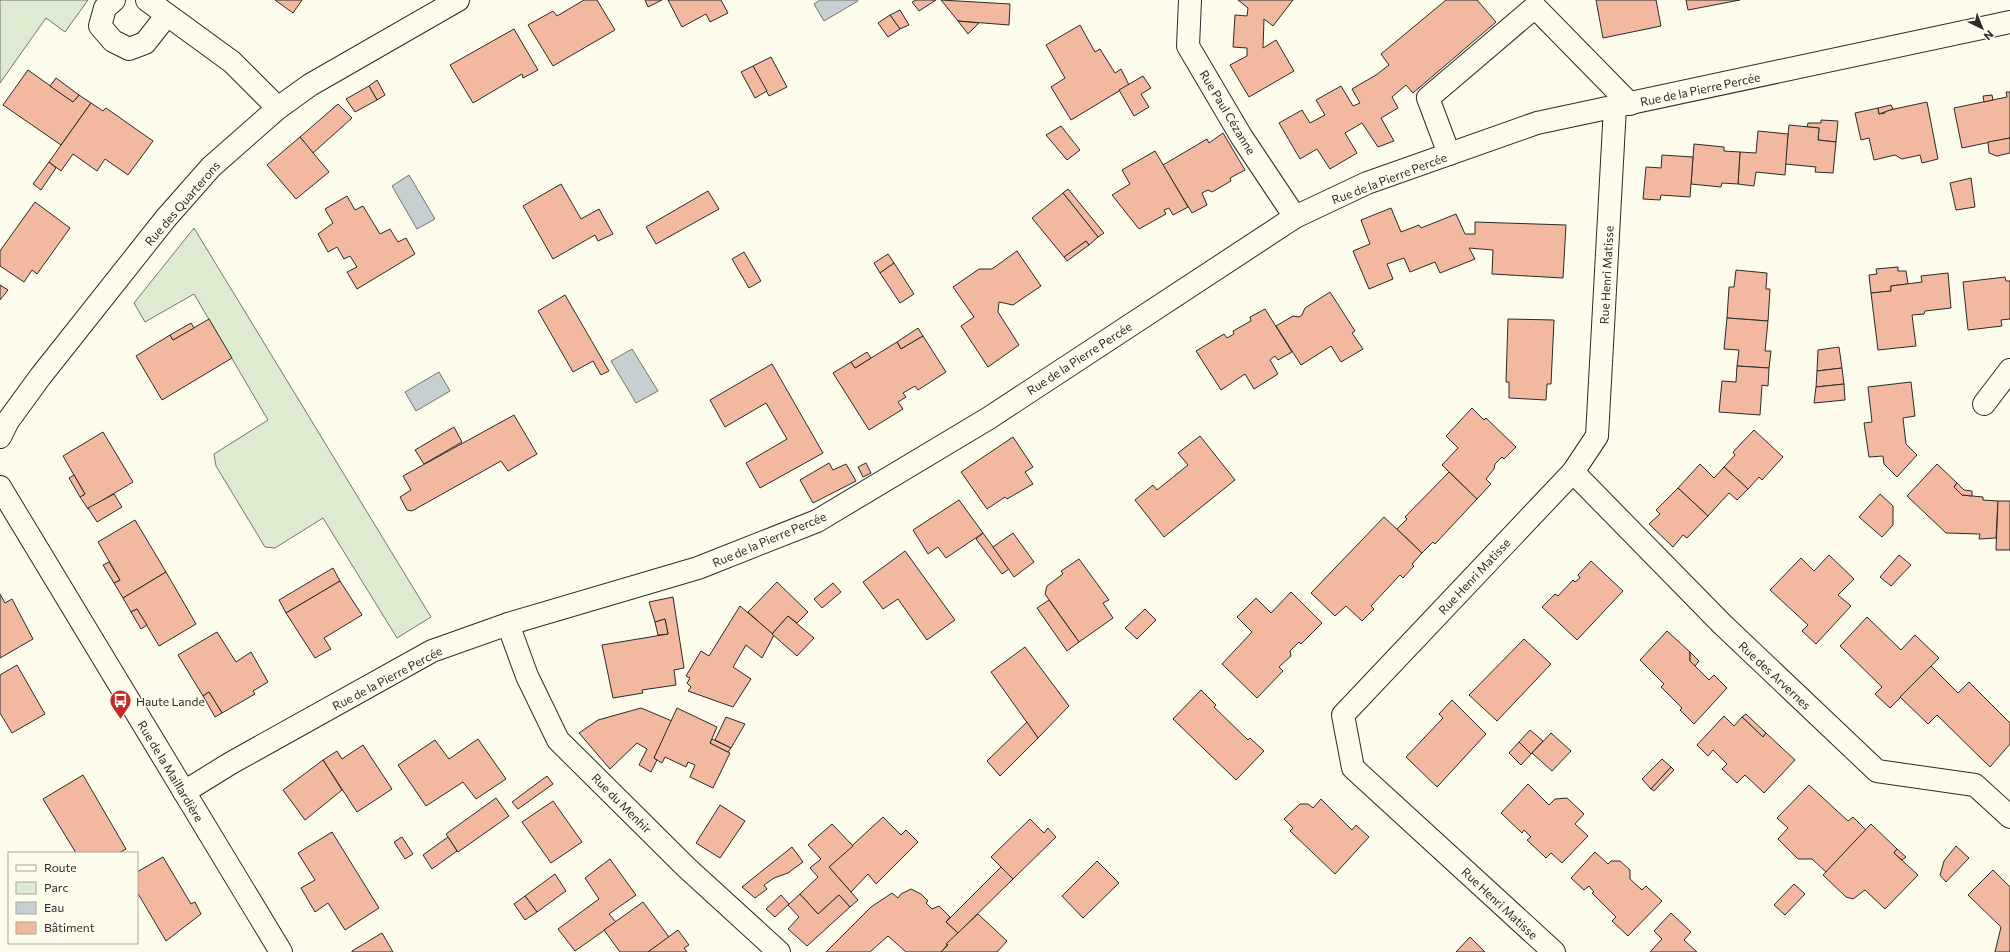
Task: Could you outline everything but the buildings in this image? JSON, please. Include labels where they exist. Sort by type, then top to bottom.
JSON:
[{"type":"street","points":[[114,0],[105,8],[100,26],[113,41],[129,49],[145,43],[167,15]]},
{"type":"street","points":[[147,0],[232,62],[278,108]]},
{"type":"street","name":"Rue des Quarterons","points":[[0,437],[8,421],[40,377],[166,218],[211,167],[278,108],[310,85],[458,0]]},
{"type":"street","name":"Rue Paul Cézanne","points":[[1190,0],[1188,46],[1241,136],[1294,217]]},
{"type":"street","points":[[1449,154],[1428,98],[1535,7],[1622,105]]},
{"type":"street","name":"Rue de la Pierre Percée","points":[[184,792],[231,763],[432,651],[508,624],[698,568],[817,521],[989,418],[1294,217],[1367,183],[1537,123],[2010,22]]},
{"type":"street","name":"Rue Henri Matisse","points":[[1554,952],[1353,768],[1343,715],[1573,472],[1597,436],[1622,105]]},
{"type":"street","points":[[1984,404],[2010,370]]},
{"type":"street","name":"Rue des Arvernes","points":[[1573,472],[1722,624],[1877,771],[1975,785],[2010,817]]},
{"type":"street","name":"Rue de la Maillardière","points":[[0,487],[281,952]]},
{"type":"street","name":"Rue du Menhir","points":[[508,624],[526,676],[558,740],[687,868],[779,952]]},
{"type":"green space","points":[[0,0],[88,0],[65,32],[46,18],[0,83]]},
{"type":"green space","points":[[194,228],[431,617],[397,638],[323,518],[275,548],[265,547],[216,466],[214,454],[268,420],[194,294],[145,322],[134,303]]},
{"type":"water","points":[[820,0],[858,1],[824,21],[814,4]]},
{"type":"water","points":[[409,175],[435,219],[417,229],[392,186]]},
{"type":"water","points":[[632,349],[658,391],[636,403],[611,361]]},
{"type":"water","points":[[439,372],[450,391],[416,411],[405,392]]},
{"type":"place","name":"Haute Lande","points":[[121,720]]}]
